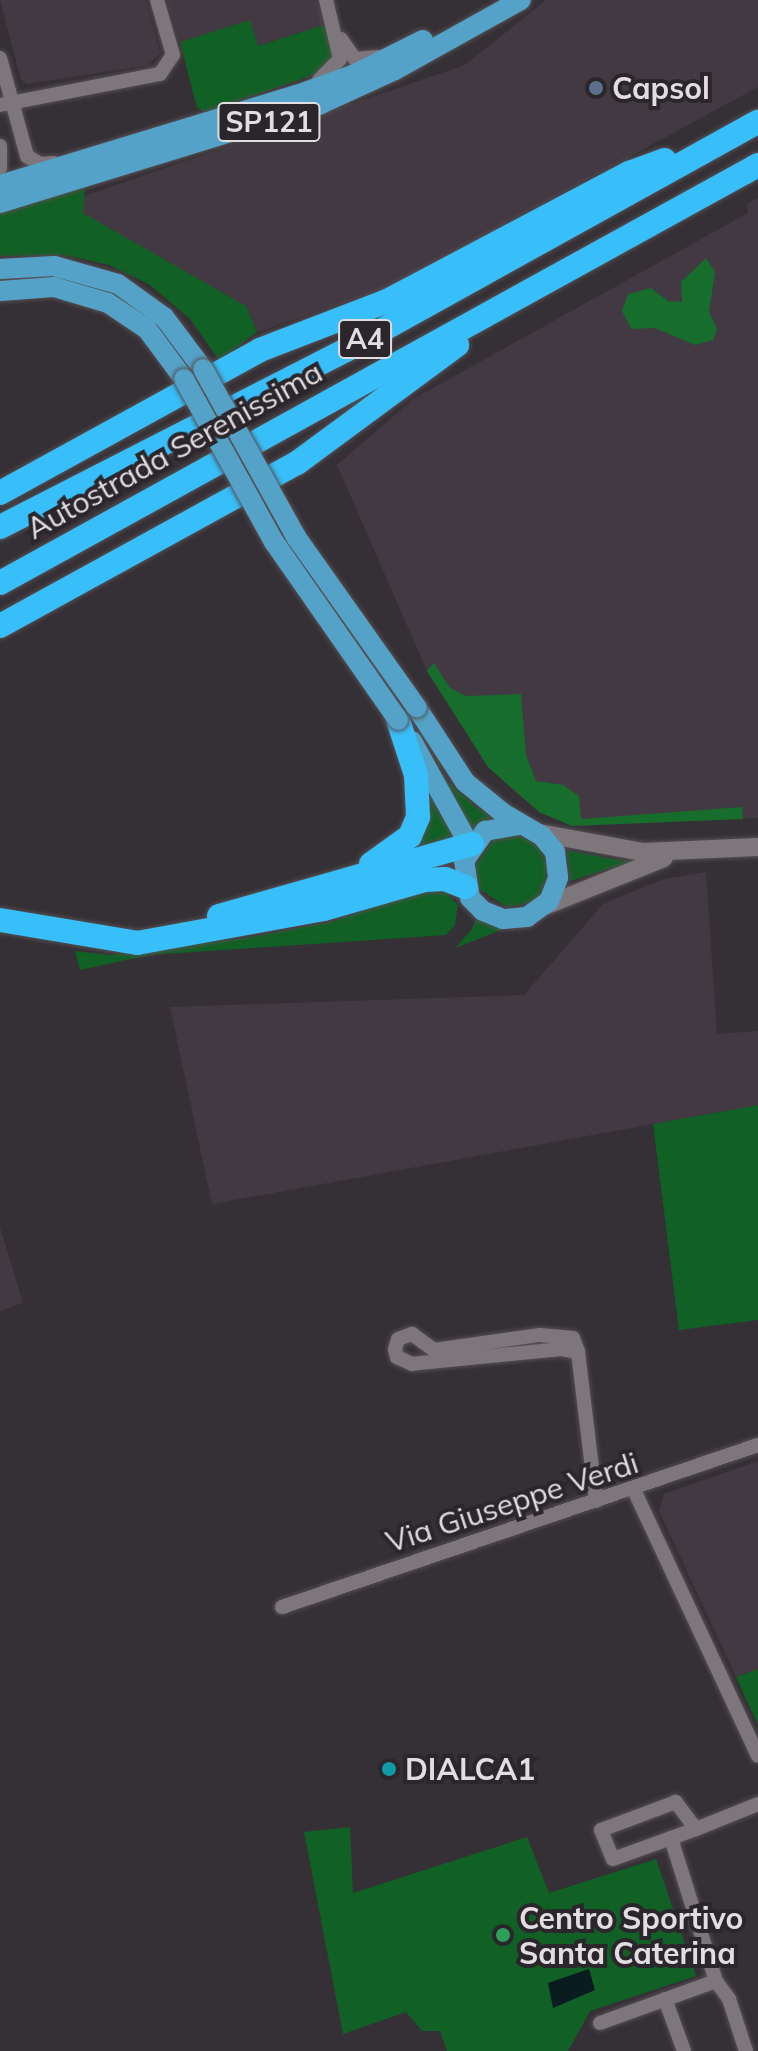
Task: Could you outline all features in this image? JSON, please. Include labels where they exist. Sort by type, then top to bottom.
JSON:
[{"type":"highway","name":"Autostrada Serenissima","points":[[0,527],[346,350],[758,122]]},
{"type":"highway","points":[[0,493],[260,350],[387,301],[629,173],[725,140]]},
{"type":"highway","name":"Autostrada Serenissima","points":[[0,583],[758,165]]},
{"type":"highway","points":[[0,626],[297,463],[529,290]]},
{"type":"highway","points":[[331,884],[386,856],[415,827],[419,795],[408,714]]},
{"type":"highway","points":[[137,943],[471,845]]},
{"type":"highway","points":[[0,920],[137,943],[324,909],[425,880],[445,879],[465,887]]},
{"type":"main road","name":"SP121","points":[[0,185],[237,115],[348,77],[494,0]]},
{"type":"main road","name":"SP121","points":[[0,203],[321,104],[395,70],[521,0]]},
{"type":"main road","points":[[0,196],[25,177]]},
{"type":"main road","points":[[0,269],[54,266],[118,284],[176,329],[203,369],[296,537],[408,714],[471,845]]},
{"type":"main road","points":[[0,291],[54,287],[108,303],[147,329],[184,379],[268,533],[408,714],[465,782],[530,829],[552,848],[559,868],[556,888],[545,906],[527,917],[503,919],[479,908],[465,887],[463,866],[471,845],[497,826],[530,829]]},
{"type":"street","points":[[7,105],[140,81],[170,65],[172,50],[157,0]]},
{"type":"street","points":[[237,115],[331,73],[340,59],[336,30],[326,0]]},
{"type":"street","points":[[336,30],[360,60],[423,40]]},
{"type":"street","points":[[0,58],[7,105],[27,156],[25,177]]},
{"type":"street","points":[[0,146],[0,168]]},
{"type":"street","points":[[27,156],[45,165],[91,158]]},
{"type":"street","points":[[530,829],[605,849],[686,852],[758,847]]},
{"type":"street","points":[[545,906],[686,852]]},
{"type":"street","points":[[578,1352],[561,1349],[412,1364],[397,1357],[395,1349],[398,1339],[412,1334],[434,1350],[540,1335],[573,1338],[578,1352],[596,1501]]},
{"type":"street","name":"Via Giuseppe Verdi","points":[[282,1607],[634,1490],[758,1445]]},
{"type":"street","points":[[634,1490],[758,1756]]},
{"type":"street","points":[[696,1829],[676,1802],[601,1830],[613,1859],[696,1829],[758,1804]]},
{"type":"street","points":[[671,1838],[716,1981],[729,1999],[746,2051]]},
{"type":"street","points":[[600,2023],[716,1981]]},
{"type":"street","points":[[665,1999],[684,2051]]},
{"type":"shaded area","points":[[0,0],[146,0],[160,53],[149,65],[28,84],[21,80]]},
{"type":"shaded area","points":[[167,0],[316,0],[324,25],[257,46],[250,20],[180,42]]},
{"type":"shaded area","points":[[546,0],[758,0],[758,87],[387,288],[257,332],[246,306],[82,213],[84,196],[465,65]]},
{"type":"shaded area","points":[[758,198],[758,818],[572,826],[539,812],[488,767],[427,671],[337,465],[413,399],[748,213],[747,204]]},
{"type":"shaded area","points":[[706,872],[717,1034],[758,1031],[758,1105],[212,1204],[170,1007],[524,995],[603,904],[664,879]]},
{"type":"shaded area","points":[[0,1227],[23,1303],[0,1311]]},
{"type":"shaded area","points":[[758,1461],[758,1669],[736,1677],[659,1511],[664,1494]]},
{"type":"green space","points":[[250,20],[258,46],[324,25],[334,58],[322,72],[205,112],[197,108],[180,42]]},
{"type":"green space","points":[[85,187],[83,213],[246,306],[257,332],[219,360],[190,319],[150,285],[109,265],[64,255],[0,256],[0,211]]},
{"type":"green space","points":[[706,258],[715,272],[709,312],[717,329],[713,340],[695,345],[655,328],[631,329],[622,311],[628,294],[651,288],[668,301],[682,302],[681,282]]},
{"type":"green space","points":[[434,663],[450,688],[466,696],[521,694],[526,755],[536,781],[563,785],[579,796],[581,819],[742,807],[743,819],[572,826],[539,812],[488,767],[427,671]]},
{"type":"green space","points":[[437,771],[473,805],[492,817],[470,830]]},
{"type":"green space","points":[[428,784],[459,838],[400,858],[429,809]]},
{"type":"green space","points":[[519,835],[540,848],[548,871],[540,895],[530,903],[507,907],[479,889],[475,866],[494,839]]},
{"type":"green space","points":[[571,851],[631,862],[570,881],[567,852]]},
{"type":"green space","points":[[427,889],[442,889],[458,905],[455,925],[446,935],[150,955],[80,970],[75,951],[111,955],[252,937],[330,922]]},
{"type":"green space","points":[[477,918],[504,929],[455,948],[471,930]]},
{"type":"green space","points":[[758,1105],[758,1320],[679,1330],[653,1124]]},
{"type":"green space","points":[[758,1669],[758,1725],[736,1677]]},
{"type":"green space","name":"Centro Sportivo Santa Caterina","points":[[350,1827],[353,1893],[527,1837],[549,1893],[656,1859],[696,1976],[590,2011],[568,2051],[447,2051],[440,2031],[422,2031],[406,2012],[343,2034],[304,1832]]},
{"type":"water","points":[[589,1969],[595,1990],[553,2008],[548,1983]]},
{"type":"place","name":"Capsol","points":[[596,88]]},
{"type":"place","name":"DIALCA1","points":[[389,1769]]},
{"type":"place","name":"Centro Sportivo Santa Caterina","points":[[503,1935]]}]
